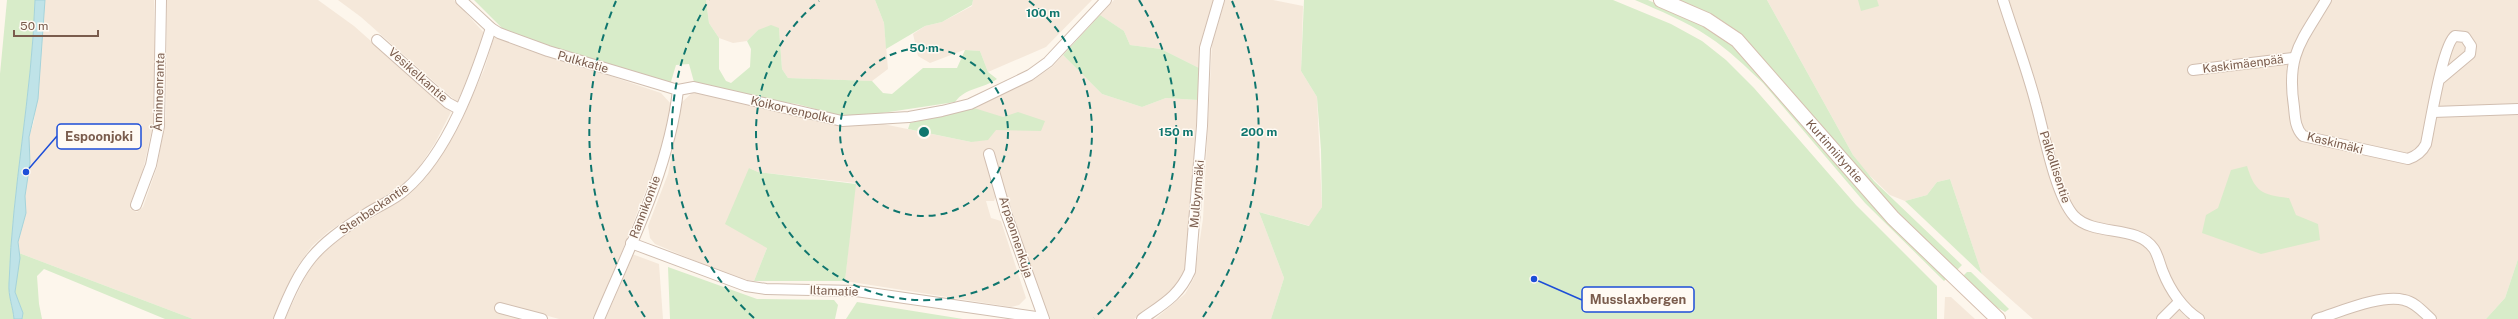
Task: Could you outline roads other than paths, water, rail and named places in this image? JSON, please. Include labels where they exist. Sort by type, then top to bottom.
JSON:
[{"type":"street","name":"Åminnenranta","points":[[136,205],[151,165],[159,126],[161,0]]},
{"type":"street","points":[[461,0],[491,28]]},
{"type":"street","name":"Koikorvenpolku","points":[[678,90],[694,87],[842,121],[909,117],[970,104],[1030,75],[1048,62],[1106,0]]},
{"type":"street","name":"Mulbynmäki","points":[[1142,319],[1172,298],[1184,286],[1190,271],[1202,126],[1205,48],[1219,0]]},
{"type":"street","name":"Kurtinniityntie","points":[[1661,0],[1707,20],[1737,40],[1892,218],[1998,319]]},
{"type":"street","name":"Palkollisentie","points":[[2003,0],[2036,104],[2049,157],[2068,208],[2075,217],[2085,224],[2138,238],[2147,242],[2154,249],[2164,274],[2180,302],[2199,319]]},
{"type":"street","name":"Kaskimäki","points":[[2326,0],[2293,58],[2291,78],[2296,125],[2303,136],[2408,159],[2415,157],[2424,148],[2439,80]]},
{"type":"street","name":"Pulkkatie","points":[[491,28],[548,52],[678,90]]},
{"type":"street","name":"Stenbackantie","points":[[279,319],[302,270],[316,250],[333,236],[404,191],[422,172],[440,146],[459,109],[478,68],[491,28]]},
{"type":"street","name":"Vesikelkantie","points":[[378,40],[448,103],[459,109]]},
{"type":"street","name":"Kaskimäenpää","points":[[2193,70],[2293,58]]},
{"type":"street","name":"Rannikontie","points":[[599,319],[631,243],[671,139],[678,90]]},
{"type":"street","points":[[2433,112],[2518,109]]},
{"type":"street","name":"Arpaonnenkuja","points":[[989,154],[1006,213],[1044,319]]},
{"type":"street","name":"Iltamatie","points":[[631,243],[746,286],[766,289],[856,291],[1044,319]]},
{"type":"street","points":[[2317,319],[2364,304],[2401,299],[2414,304],[2431,319]]},
{"type":"street","points":[[2162,319],[2180,302]]},
{"type":"street","points":[[500,308],[542,319]]},
{"type":"water","points":[[35,0],[45,0],[38,99],[29,137],[30,163],[25,196],[26,213],[18,242],[20,258],[15,292],[23,313],[22,319],[14,319],[9,288],[11,247],[30,71]]},
{"type":"place","name":"Espoonjoki","points":[[26,172]]},
{"type":"place","name":"Musslaxbergen","points":[[1534,279]]}]
